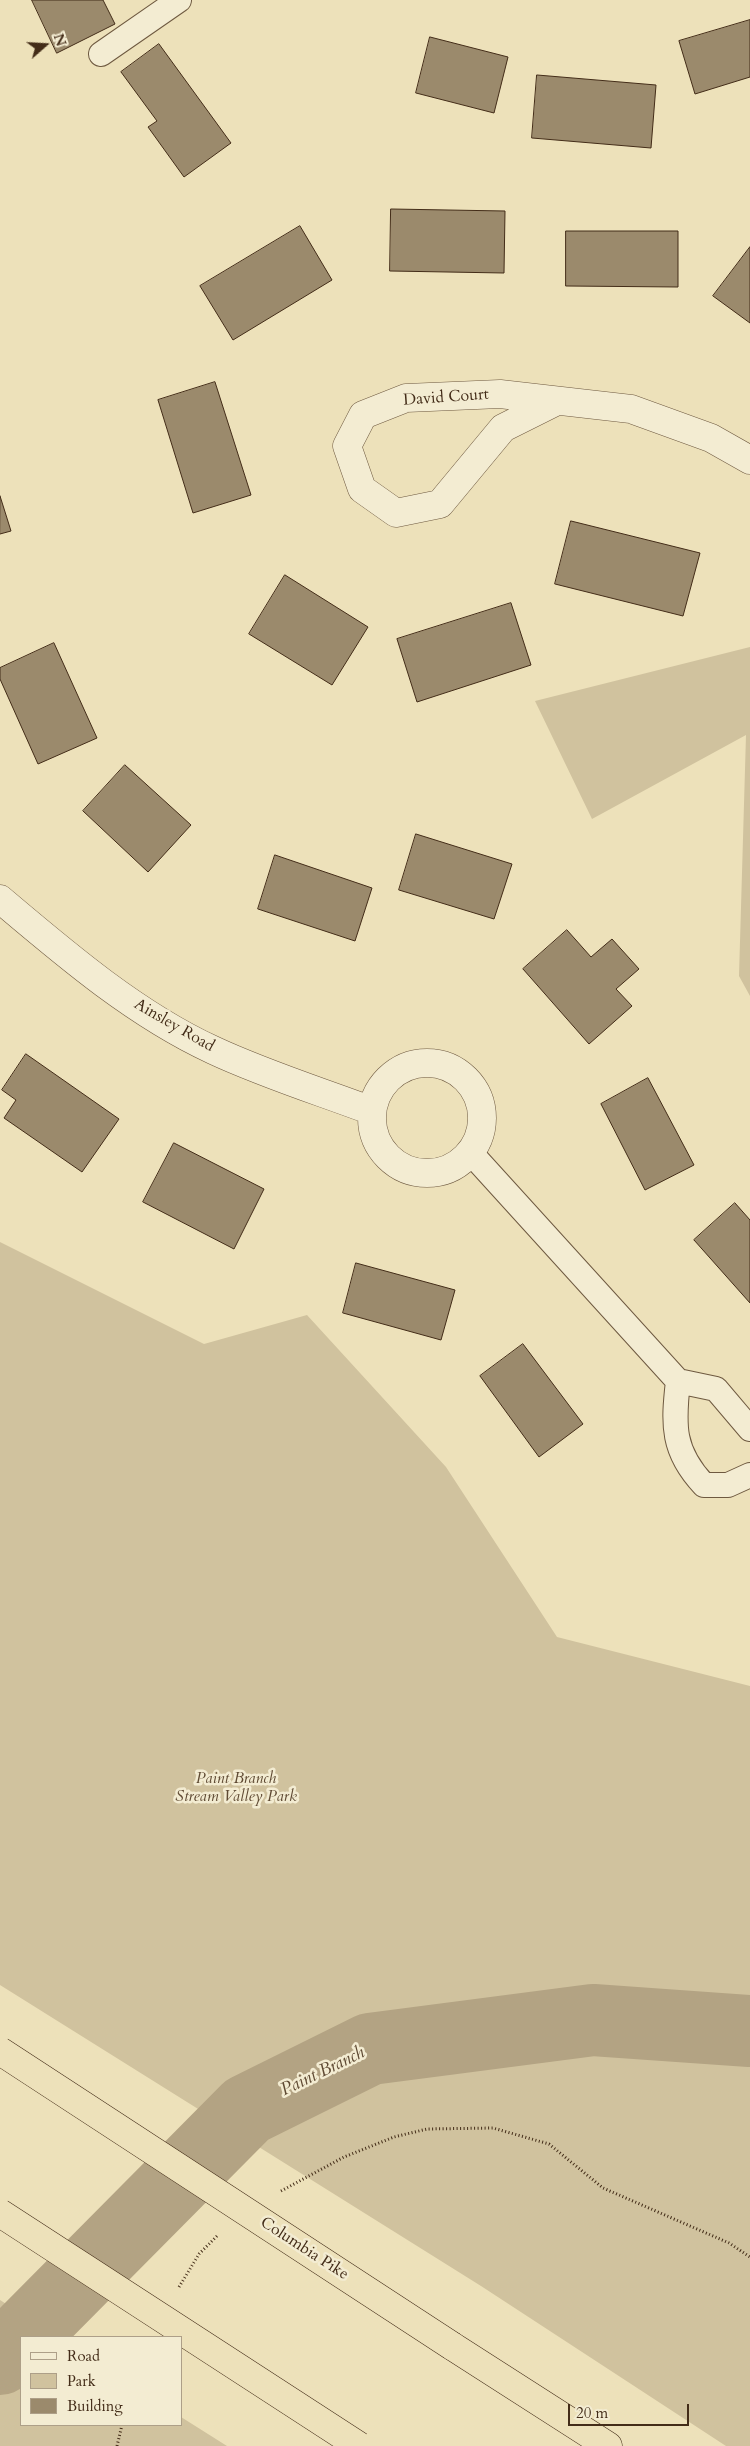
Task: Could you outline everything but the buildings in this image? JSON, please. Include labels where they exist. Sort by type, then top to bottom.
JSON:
[{"type":"highway","name":"Columbia Pike","points":[[0,2051],[608,2446]]},
{"type":"highway","points":[[0,2213],[359,2446]]},
{"type":"street","name":"David Court","points":[[557,401],[503,428],[440,504],[396,512],[362,489],[347,446],[363,416],[406,398],[500,394],[630,408],[710,438],[750,460]]},
{"type":"street","name":"Ainsley Road","points":[[0,899],[68,957],[138,1007],[212,1050],[372,1111]]},
{"type":"street","points":[[418,1064],[435,1064],[452,1069],[466,1080],[476,1094],[481,1111],[481,1129],[470,1152],[462,1161],[446,1170],[427,1174],[409,1171],[392,1162],[380,1148],[373,1130],[372,1111],[377,1094],[387,1080],[401,1069],[418,1064]]},
{"type":"lane","points":[[101,54],[179,0]]},
{"type":"lane","points":[[470,1152],[678,1381],[716,1390],[750,1429]]},
{"type":"lane","points":[[678,1381],[673,1418],[678,1443],[690,1469],[704,1485],[728,1485],[750,1476]]},
{"type":"path","points":[[276,2194],[344,2157],[394,2137],[427,2129],[493,2128],[549,2144],[603,2188],[730,2243],[750,2257]]},
{"type":"path","points":[[174,2296],[199,2254],[225,2229]]},
{"type":"path","points":[[118,2446],[122,2426]]},
{"type":"green space","points":[[750,647],[750,996],[739,976],[746,735],[592,819],[535,701]]},
{"type":"green space","name":"Paint Branch Stream Valley Park","points":[[0,1242],[204,1344],[307,1315],[446,1467],[557,1637],[750,1686],[750,2446],[726,2446],[481,2286],[0,1985]]},
{"type":"green space","points":[[0,2300],[56,2336],[20,2336],[20,2426],[182,2426],[182,2418],[227,2446],[0,2446]]},
{"type":"waterway","name":"Paint Branch","points":[[23,2336],[247,2110],[370,2049],[593,2020],[750,2031]]},
{"type":"waterway","name":"Paint Branch","points":[[0,2359],[20,2339]]}]
